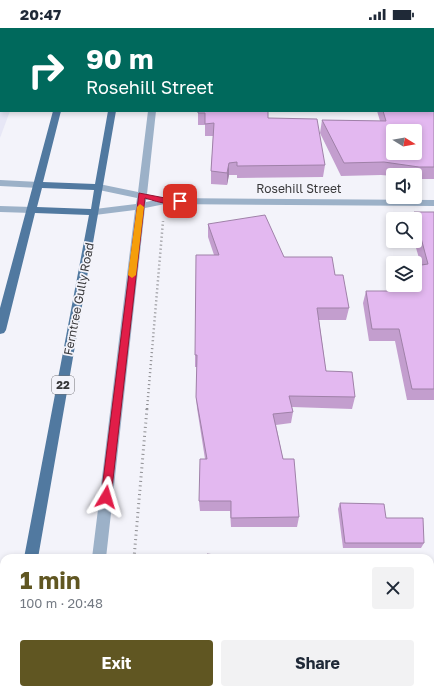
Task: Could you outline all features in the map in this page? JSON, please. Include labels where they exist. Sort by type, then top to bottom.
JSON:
[{"type":"main road","points":[[0,330],[39,185],[57,112]]},
{"type":"main road","name":"Ferntree Gully Road","points":[[32,554],[95,212],[112,112]]},
{"type":"main road","points":[[39,185],[99,187]]},
{"type":"main road","points":[[32,210],[95,212]]},
{"type":"street","points":[[98,554],[152,112]]},
{"type":"street","points":[[0,183],[39,185]]},
{"type":"street","name":"Rosehill Street","points":[[99,187],[141,201]]},
{"type":"street","name":"Rosehill Street","points":[[95,212],[141,201],[434,203]]},
{"type":"street","points":[[0,209],[32,210]]},
{"type":"path","points":[[134,554],[164,218]]},
{"type":"shaded area","points":[[0,112],[10,112],[0,138]]},
{"type":"building","points":[[268,112],[268,118],[317,119],[325,165],[237,166],[237,162],[229,163],[227,173],[211,171],[214,123],[205,124],[205,113],[198,113]]},
{"type":"building","points":[[383,112],[434,112],[434,167],[419,167],[384,162],[344,163],[322,120],[386,121]]},
{"type":"building","points":[[422,212],[434,212],[434,389],[412,389],[399,329],[372,329],[366,291],[422,292],[422,265],[428,264],[422,242]]},
{"type":"building","points":[[265,215],[284,257],[332,257],[335,275],[343,275],[349,308],[317,308],[326,371],[352,372],[355,397],[289,396],[293,412],[273,414],[283,459],[294,459],[299,517],[231,518],[231,501],[199,501],[200,459],[207,459],[196,397],[196,255],[219,255],[208,224]]},
{"type":"building","points":[[340,503],[384,504],[386,518],[423,518],[424,543],[345,543]]},
{"type":"slow traffic","points":[[132,275],[140,207]]},
{"type":"route","points":[[106,497],[142,195],[165,201],[180,201]]}]
